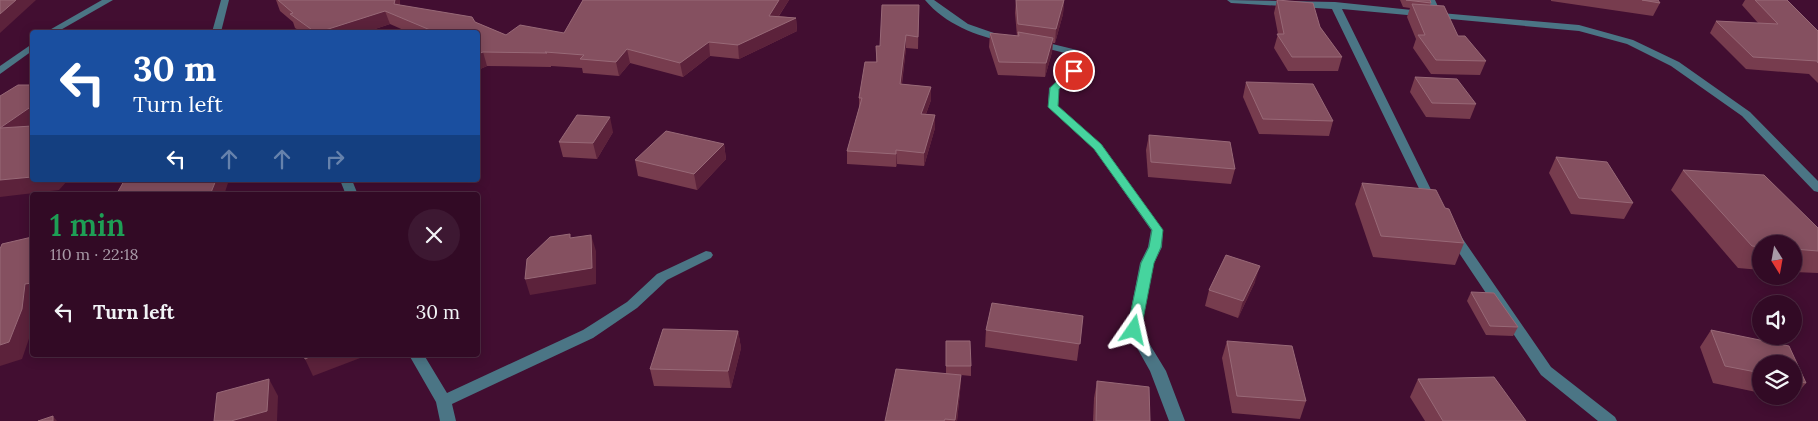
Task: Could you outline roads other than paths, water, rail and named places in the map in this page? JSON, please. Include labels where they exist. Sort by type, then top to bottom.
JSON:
[{"type":"street","points":[[56,30],[108,0]]},
{"type":"street","points":[[217,30],[225,0]]},
{"type":"street","points":[[929,0],[937,8],[982,34],[1053,45],[1074,52],[1074,71],[1054,88],[1053,107],[1098,147],[1157,230],[1155,247],[1148,263],[1134,330],[1158,371],[1177,421]]},
{"type":"street","points":[[1231,0],[1335,6],[1579,28],[1630,42],[1676,64],[1746,114],[1818,188]]},
{"type":"street","points":[[1431,0],[1437,15]]},
{"type":"street","points":[[1335,6],[1437,212]]},
{"type":"street","points":[[0,70],[30,48]]},
{"type":"street","points":[[1805,175],[1818,176]]},
{"type":"street","points":[[1448,227],[1546,371],[1609,421]]},
{"type":"street","points":[[444,401],[588,334],[632,305],[662,277],[706,255]]},
{"type":"street","points":[[417,357],[444,401],[448,421]]}]
